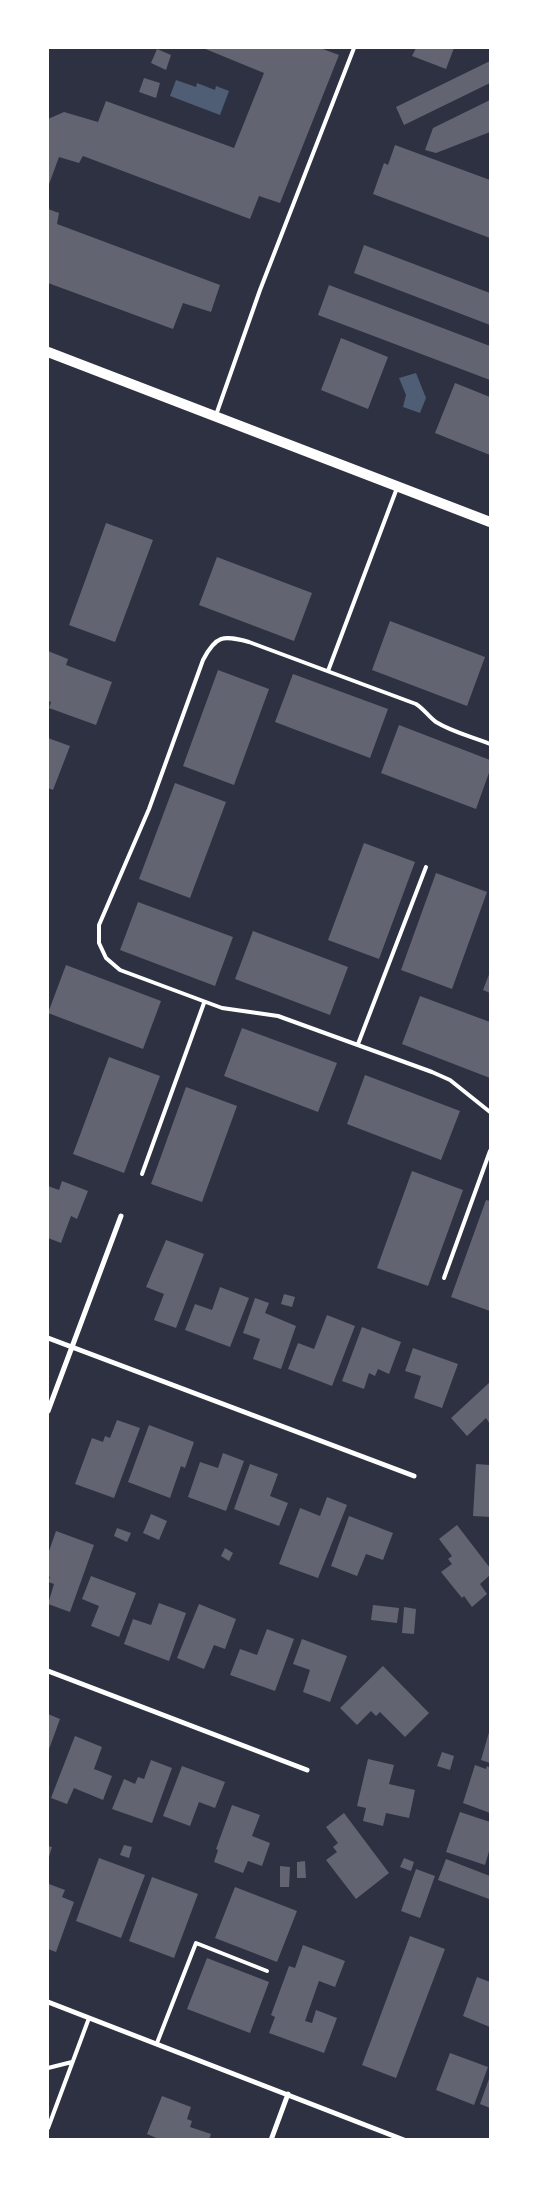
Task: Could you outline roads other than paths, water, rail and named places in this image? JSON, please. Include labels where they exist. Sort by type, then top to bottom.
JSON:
[{"type":"main road","points":[[48,352],[490,522]]},
{"type":"street","points":[[48,1411],[121,1216]]},
{"type":"street","points":[[48,1338],[414,1476]]},
{"type":"street","points":[[48,1671],[307,1770]]},
{"type":"street","points":[[48,2002],[404,2140]]},
{"type":"street","points":[[271,2140],[288,2094]]},
{"type":"lane","points":[[216,417],[260,290],[354,48]]},
{"type":"lane","points":[[328,671],[398,486]]},
{"type":"lane","points":[[490,744],[434,721],[427,711],[416,704],[231,637],[220,638],[211,645],[203,660],[149,809],[99,925],[99,943],[106,958],[120,970],[204,1003],[229,1010],[278,1016],[358,1044],[450,1080],[490,1112]]},
{"type":"lane","points":[[358,1044],[426,867]]},
{"type":"lane","points":[[142,1174],[204,1003]]},
{"type":"lane","points":[[444,1278],[490,1151]]},
{"type":"lane","points":[[157,2043],[196,1943],[267,1971]]},
{"type":"lane","points":[[48,2128],[89,2018]]},
{"type":"lane","points":[[48,2068],[72,2062]]},
{"type":"water","points":[[176,80],[196,87],[197,83],[215,90],[216,86],[229,91],[220,115],[170,96]]},
{"type":"water","points":[[416,373],[426,398],[420,413],[403,407],[406,395],[399,378]]}]
